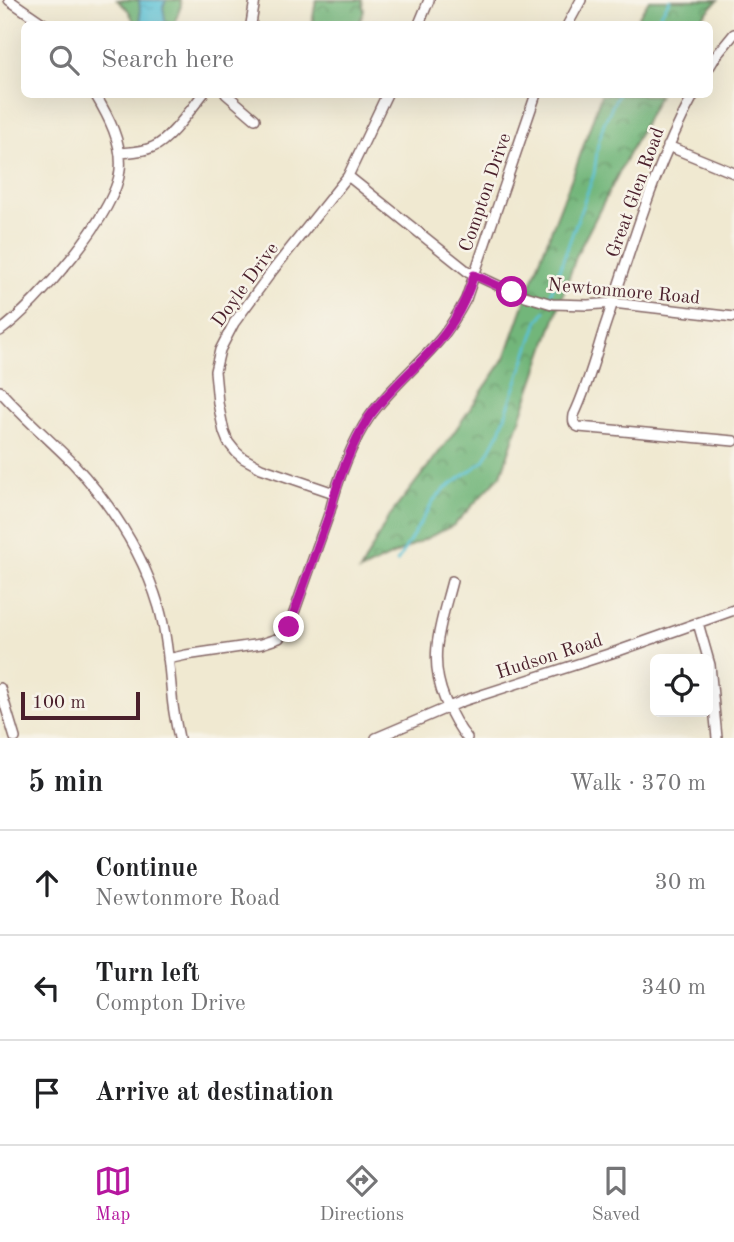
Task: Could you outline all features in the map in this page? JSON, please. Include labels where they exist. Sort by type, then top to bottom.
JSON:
[{"type":"street","points":[[9,0],[40,21]]},
{"type":"street","points":[[252,21],[255,0]]},
{"type":"street","points":[[420,21],[429,0]]},
{"type":"street","points":[[570,21],[582,0]]},
{"type":"street","points":[[713,61],[734,34]]},
{"type":"street","points":[[0,331],[28,307],[59,272],[112,196],[121,165],[120,153],[110,121],[97,98]]},
{"type":"street","points":[[120,153],[158,145],[200,98]]},
{"type":"street","points":[[231,98],[255,119]]},
{"type":"street","name":"Doyle Drive","points":[[334,493],[261,468],[236,452],[224,432],[215,371],[220,351],[233,323],[348,176],[385,98]]},
{"type":"street","name":"Compton Drive","points":[[168,659],[261,644],[282,635],[293,619],[334,493],[354,443],[370,416],[449,328],[466,299],[535,98]]},
{"type":"street","name":"Great Glen Road","points":[[692,98],[668,146],[645,204],[573,422],[575,426],[734,440]]},
{"type":"street","points":[[668,146],[734,173]]},
{"type":"street","name":"Newtonmore Road","points":[[348,176],[474,275],[512,292],[552,304],[613,303],[734,317]]},
{"type":"street","points":[[0,391],[86,478],[115,515],[133,546],[163,622],[179,738]]},
{"type":"street","points":[[452,581],[435,658],[439,685],[456,725],[467,738]]},
{"type":"street","name":"Hudson Road","points":[[376,738],[448,707],[734,610]]},
{"type":"street","points":[[698,623],[712,676],[717,738]]},
{"type":"street","points":[[0,688],[15,738]]},
{"type":"green space","points":[[117,0],[180,0],[181,6],[175,21],[134,21],[129,11]]},
{"type":"green space","points":[[316,0],[362,0],[364,11],[360,21],[312,21]]},
{"type":"green space","points":[[649,0],[718,0],[699,21],[636,21]]},
{"type":"green space","points":[[600,98],[657,98],[577,254],[501,475],[454,525],[360,571],[388,518],[450,438],[505,358]]},
{"type":"water","points":[[139,0],[166,0],[163,7],[165,21],[141,21]]},
{"type":"waterway","points":[[656,21],[670,0]]},
{"type":"waterway","points":[[551,293],[594,174],[604,123],[616,98]]},
{"type":"waterway","points":[[397,562],[434,500],[484,461],[500,431],[538,321],[545,311]]},
{"type":"route","points":[[289,627],[330,512],[334,493],[354,443],[370,416],[454,321],[466,299],[474,275],[512,292]]}]
